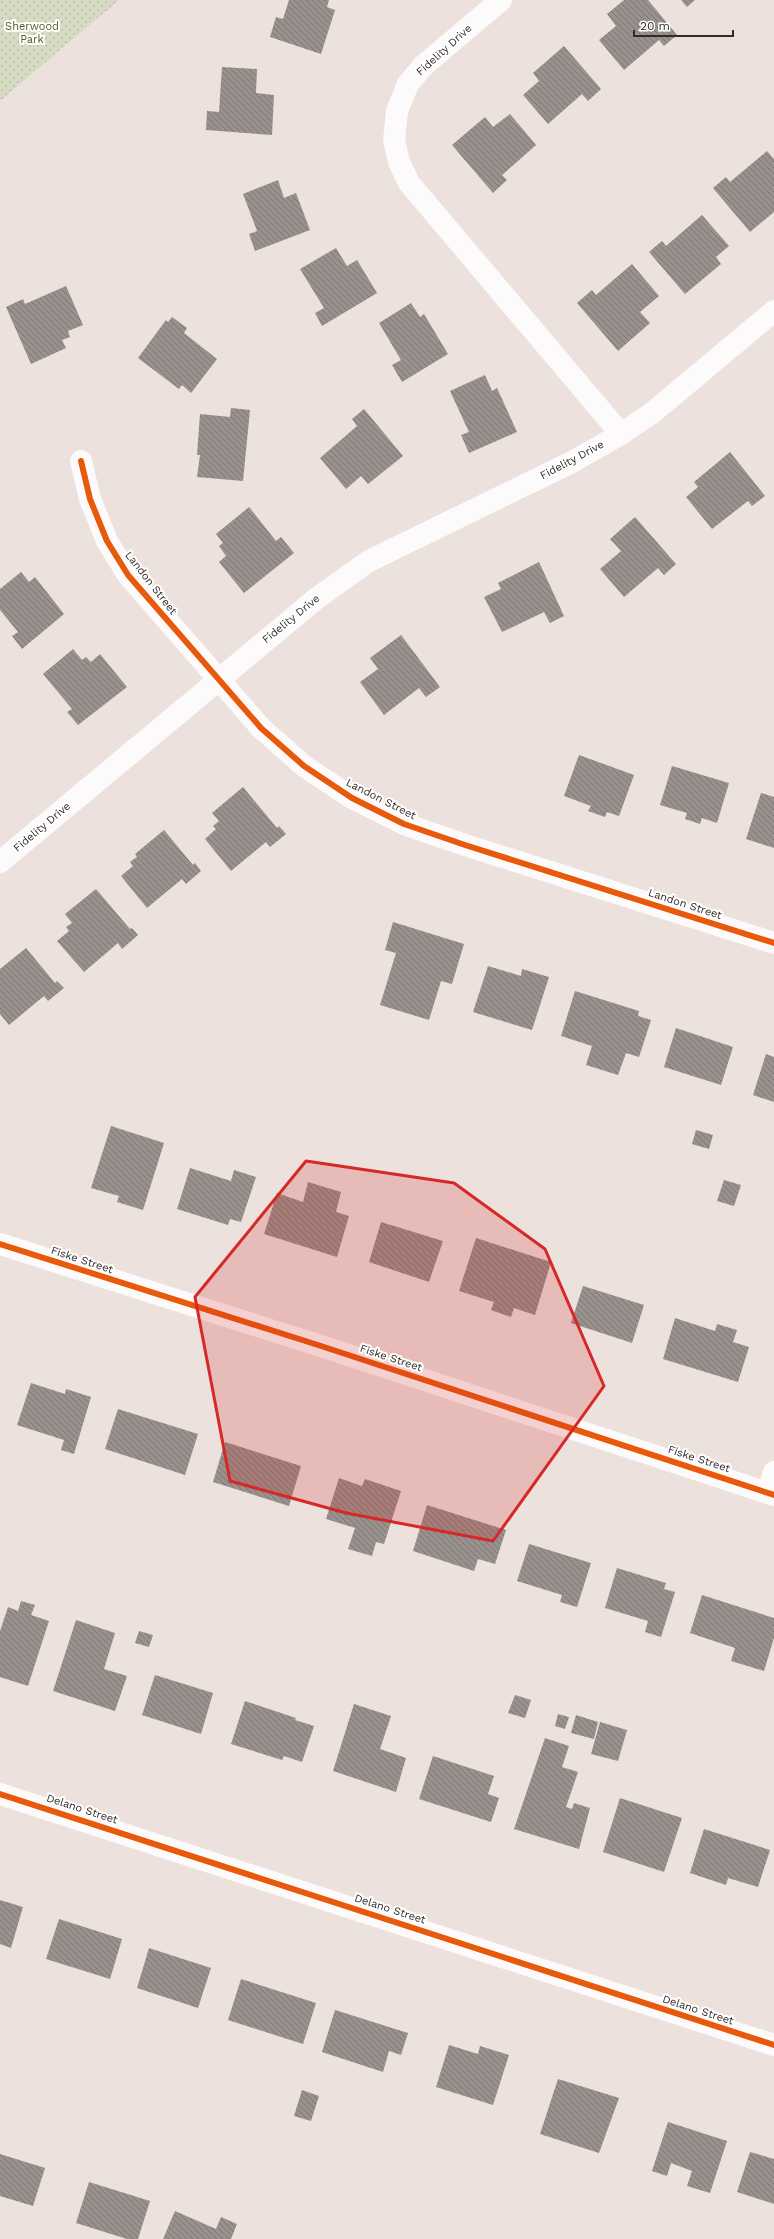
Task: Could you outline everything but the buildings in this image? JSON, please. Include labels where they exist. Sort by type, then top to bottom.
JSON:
[{"type":"street","name":"Fidelity Drive","points":[[501,0],[423,66],[408,84],[397,111],[394,140],[399,162],[409,183],[621,434]]},
{"type":"street","name":"Fidelity Drive","points":[[0,862],[317,598],[369,561],[572,462],[621,434],[652,413],[774,311]]},
{"type":"street","name":"Landon Street","points":[[81,461],[90,499],[107,541],[128,575],[261,728],[304,766],[352,798],[404,824],[465,845],[774,943]]},
{"type":"street","name":"Fiske Street","points":[[0,1244],[321,1346],[771,1494]]},
{"type":"street","points":[[771,1494],[774,1472]]},
{"type":"street","name":"Delano Street","points":[[0,1794],[774,2045]]},
{"type":"highlighted area","points":[[306,1161],[454,1183],[545,1249],[604,1386],[493,1541],[346,1513],[230,1481],[195,1297]]},
{"type":"green space","name":"Sherwood Park","points":[[0,0],[119,0],[0,101]]},
{"type":"cycle path","points":[[81,461],[90,499],[107,541],[128,575],[261,728],[304,766],[352,798],[404,824],[465,845],[774,943]]},
{"type":"cycle path","points":[[0,1244],[321,1346],[774,1495]]},
{"type":"cycle path","points":[[0,1794],[774,2045]]}]
